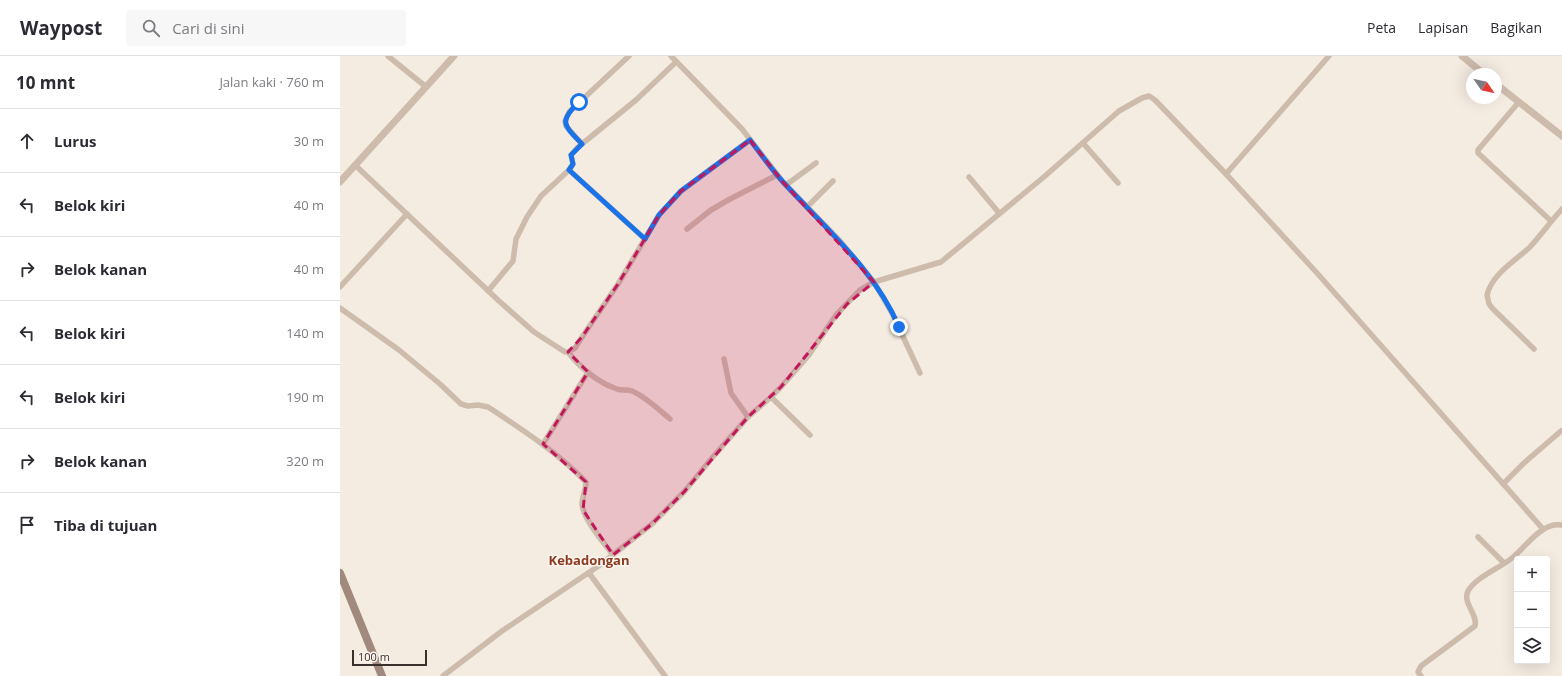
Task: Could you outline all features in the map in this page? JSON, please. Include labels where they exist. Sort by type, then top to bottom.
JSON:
[{"type":"main road","points":[[340,573],[382,676]]},
{"type":"street","points":[[388,56],[425,86]]},
{"type":"street","points":[[340,182],[425,86],[454,56]]},
{"type":"street","points":[[582,144],[566,126],[565,121],[569,112],[629,56]]},
{"type":"street","points":[[671,56],[742,129],[777,175],[840,241],[874,282],[892,313],[920,373]]},
{"type":"street","points":[[1226,174],[1329,56]]},
{"type":"street","points":[[1462,56],[1477,68]]},
{"type":"street","points":[[488,291],[513,261],[516,239],[527,217],[541,196],[569,170],[573,164],[571,155],[582,144],[636,100],[676,62]]},
{"type":"street","points":[[1502,89],[1562,135]]},
{"type":"street","points":[[443,676],[502,631],[589,573],[652,524],[684,492],[748,417],[772,397],[809,355],[836,315],[860,290],[874,282],[941,262],[1120,111],[1142,98],[1149,96],[1155,100],[1226,174],[1317,273],[1543,529]]},
{"type":"street","points":[[1518,102],[1496,126],[1478,150],[1478,153],[1551,221]]},
{"type":"street","points":[[568,352],[575,348],[618,284],[659,215],[681,191],[750,140]]},
{"type":"street","points":[[1083,143],[1118,184]]},
{"type":"street","points":[[786,185],[816,163]]},
{"type":"street","points":[[354,165],[488,291],[534,332],[565,352],[568,352],[574,360],[605,384],[619,390],[631,391],[653,405],[670,419]]},
{"type":"street","points":[[569,170],[645,239]]},
{"type":"street","points":[[687,229],[711,210],[777,175]]},
{"type":"street","points":[[969,177],[999,213]]},
{"type":"street","points":[[807,207],[833,181]]},
{"type":"street","points":[[1534,349],[1493,309],[1489,304],[1487,295],[1494,281],[1503,270],[1529,247],[1562,208]]},
{"type":"street","points":[[340,287],[407,214]]},
{"type":"street","points":[[340,308],[399,350],[440,384],[461,404],[468,406],[478,405],[488,407],[543,444],[586,482],[586,490],[582,502],[583,510],[613,555]]},
{"type":"street","points":[[724,359],[731,393],[748,417]]},
{"type":"street","points":[[543,444],[588,372]]},
{"type":"street","points":[[772,397],[810,435]]},
{"type":"street","points":[[1502,484],[1561,431]]},
{"type":"street","points":[[1421,676],[1418,672],[1421,666],[1475,626],[1475,619],[1466,599],[1467,593],[1476,582],[1512,558],[1543,529],[1550,526],[1562,525]]},
{"type":"street","points":[[1478,538],[1504,563]]},
{"type":"street","points":[[589,573],[665,676]]},
{"type":"highlighted area","points":[[750,140],[783,182],[874,282],[847,304],[781,387],[748,417],[684,492],[652,524],[613,555],[583,510],[586,482],[543,444],[588,372],[568,352],[582,337],[618,284],[659,215],[681,191]]},
{"type":"district","name":"Kebadongan","points":[[589,560]]},
{"type":"route","points":[[579,102],[569,112],[565,121],[566,126],[582,144],[571,155],[573,164],[569,170],[645,239],[659,215],[681,191],[750,140],[783,182],[840,241],[874,282],[899,327]]}]
